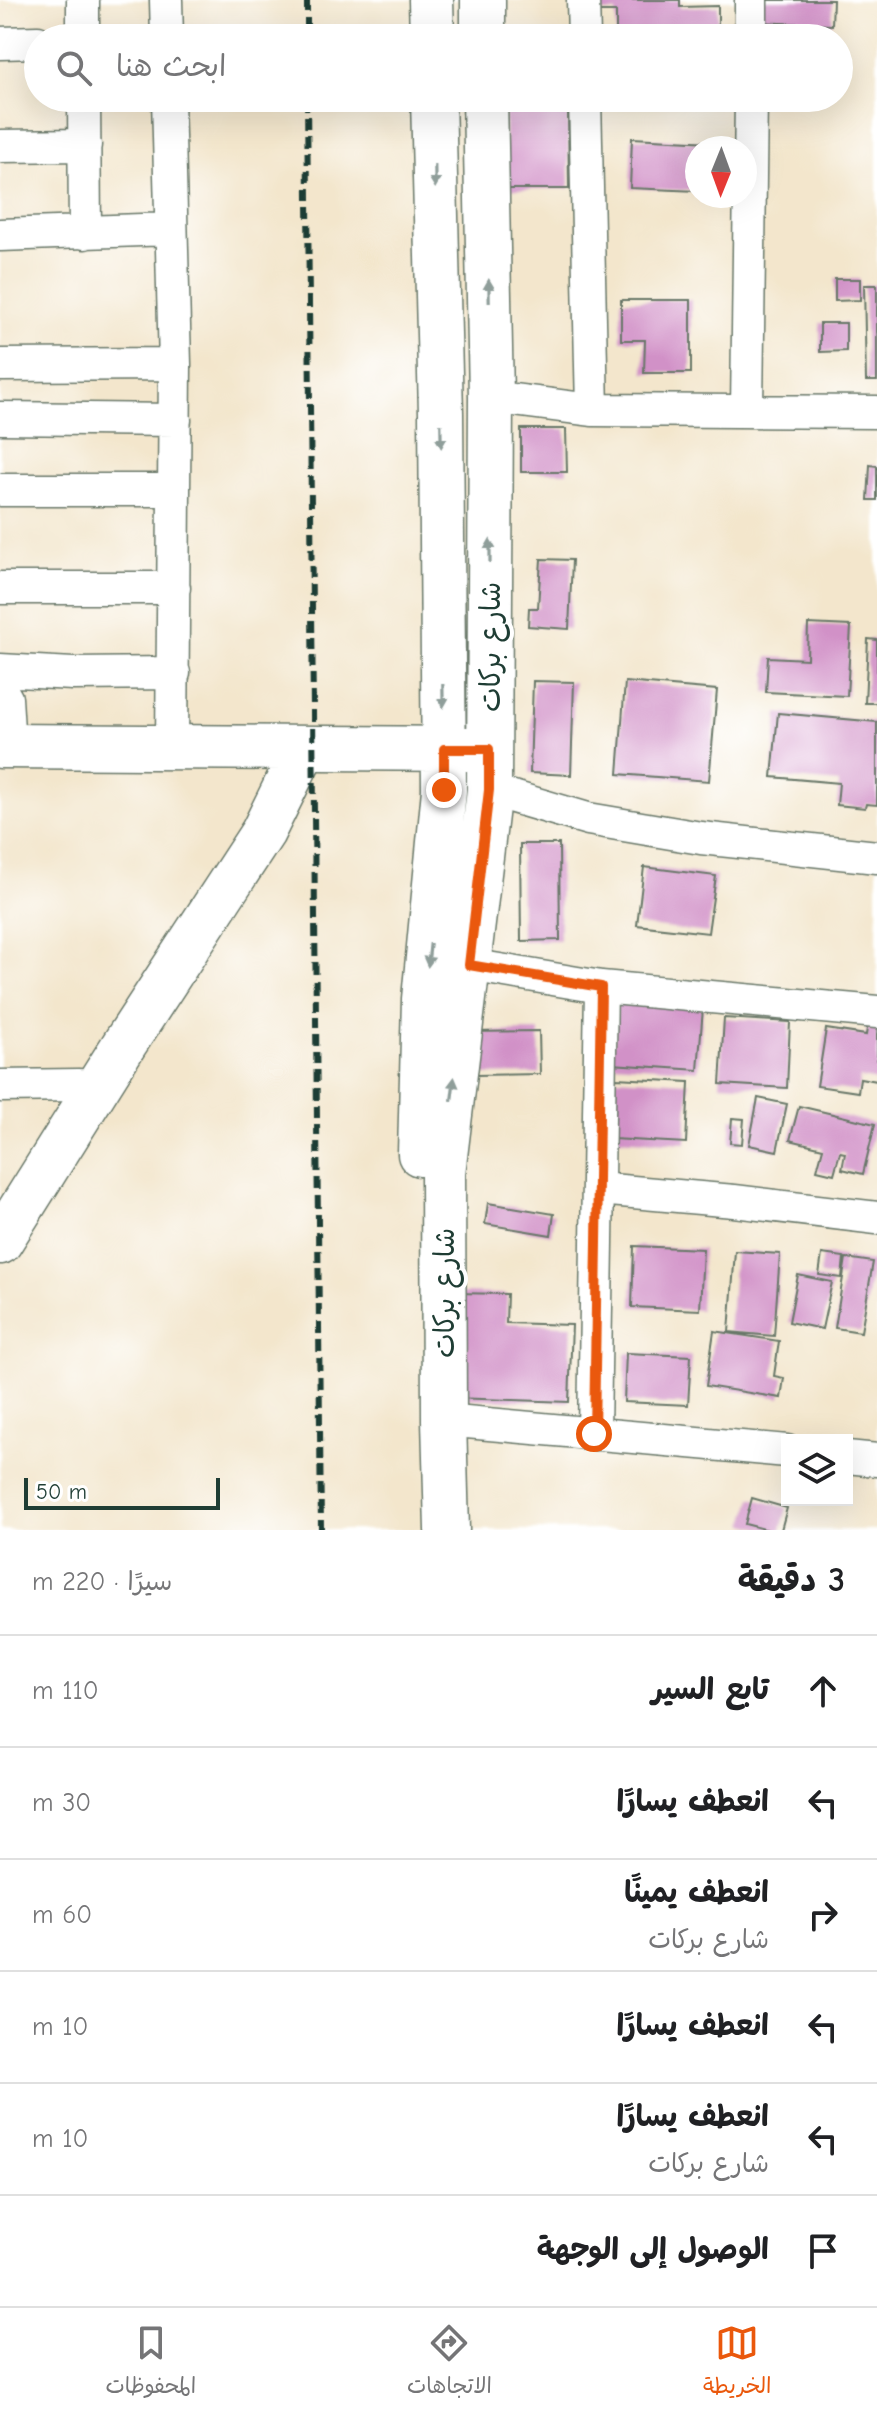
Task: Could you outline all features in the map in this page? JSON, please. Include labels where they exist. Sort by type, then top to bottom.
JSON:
[{"type":"main road","points":[[431,0],[432,24]]},
{"type":"main road","points":[[483,0],[483,24]]},
{"type":"main road","name":"شارع بركات","points":[[416,1530],[415,1418],[424,999],[444,790],[433,112]]},
{"type":"main road","name":"شارع بركات","points":[[447,1530],[443,1173],[489,770],[491,397],[485,112]]},
{"type":"main road","points":[[4,746],[444,749],[489,770]]},
{"type":"main road","points":[[0,1203],[59,1110],[79,1085],[190,901],[247,822],[291,749]]},
{"type":"main road","points":[[0,1242],[263,832],[291,749]]},
{"type":"street","points":[[83,0],[83,24]]},
{"type":"street","points":[[166,0],[167,24]]},
{"type":"street","points":[[583,0],[584,24]]},
{"type":"street","points":[[751,0],[751,24]]},
{"type":"street","points":[[0,43],[24,42]]},
{"type":"street","points":[[84,112],[85,233]]},
{"type":"street","points":[[168,112],[175,364],[172,748]]},
{"type":"street","points":[[585,112],[592,410]]},
{"type":"street","points":[[747,410],[751,112]]},
{"type":"street","points":[[0,146],[85,145]]},
{"type":"street","points":[[0,235],[170,229]]},
{"type":"street","points":[[0,365],[175,364]]},
{"type":"street","points":[[491,397],[592,410],[877,412]]},
{"type":"street","points":[[0,418],[175,420]]},
{"type":"street","points":[[0,490],[174,490]]},
{"type":"street","points":[[0,588],[174,588]]},
{"type":"street","points":[[0,670],[73,674],[174,673]]},
{"type":"street","points":[[0,690],[6,698],[4,746]]},
{"type":"street","points":[[489,770],[588,819],[701,838],[877,857]]},
{"type":"street","points":[[469,965],[601,987],[877,1012]]},
{"type":"street","points":[[594,1434],[601,987]]},
{"type":"street","points":[[0,1086],[79,1085]]},
{"type":"street","points":[[599,1189],[877,1218]]},
{"type":"street","points":[[444,1420],[781,1450]]},
{"type":"street","points":[[853,1458],[877,1460]]},
{"type":"building","points":[[584,0],[680,0],[680,7],[718,6],[718,24],[616,24],[616,12],[584,12]]},
{"type":"building","points":[[756,0],[833,0],[832,24],[755,22]]},
{"type":"building","points":[[505,112],[568,112],[569,189],[505,189]]},
{"type":"building","points":[[632,138],[685,141],[685,190],[630,188]]},
{"type":"building","points":[[835,279],[860,279],[860,300],[835,301]]},
{"type":"building","points":[[864,285],[877,285],[877,381],[866,381]]},
{"type":"building","points":[[621,300],[691,300],[691,373],[644,373],[645,340],[621,340]]},
{"type":"building","points":[[820,323],[846,323],[846,351],[820,352]]},
{"type":"building","points":[[521,429],[566,429],[567,472],[521,472]]},
{"type":"building","points":[[870,465],[877,466],[877,500],[868,500]]},
{"type":"building","points":[[541,559],[572,560],[569,629],[528,626],[529,608],[538,608]]},
{"type":"building","points":[[808,624],[851,626],[847,696],[766,692],[768,657],[807,659]]},
{"type":"building","points":[[868,639],[877,640],[877,703],[865,703]]},
{"type":"building","points":[[533,681],[574,682],[571,775],[530,773]]},
{"type":"building","points":[[625,682],[717,690],[709,781],[618,774]]},
{"type":"building","points":[[778,713],[877,722],[877,805],[866,804],[865,808],[837,805],[839,783],[772,777]]},
{"type":"building","points":[[520,844],[559,844],[560,940],[521,941]]},
{"type":"building","points":[[644,867],[716,876],[708,933],[637,925]]},
{"type":"building","points":[[618,989],[704,996],[698,1070],[612,1064]]},
{"type":"building","points":[[869,1016],[877,1017],[877,1081],[860,1078],[858,1092],[817,1086],[826,1029],[866,1035]]},
{"type":"building","points":[[724,1018],[790,1022],[787,1088],[720,1084]]},
{"type":"building","points":[[539,1031],[540,1074],[475,1075],[474,1032]]},
{"type":"building","points":[[616,1078],[689,1082],[686,1143],[613,1139]]},
{"type":"building","points":[[758,1098],[787,1104],[777,1151],[749,1145]]},
{"type":"building","points":[[799,1106],[875,1124],[863,1174],[842,1169],[845,1153],[840,1152],[834,1174],[817,1170],[823,1148],[790,1140]]},
{"type":"building","points":[[732,1118],[744,1119],[742,1144],[730,1143]]},
{"type":"building","points":[[488,1203],[554,1214],[551,1235],[485,1224]]},
{"type":"building","points":[[634,1246],[703,1249],[700,1310],[632,1307]]},
{"type":"building","points":[[735,1251],[780,1254],[774,1336],[729,1332]]},
{"type":"building","points":[[822,1254],[844,1257],[842,1278],[819,1275]]},
{"type":"building","points":[[846,1258],[873,1262],[861,1332],[835,1328]]},
{"type":"building","points":[[798,1275],[832,1282],[822,1329],[789,1322]]},
{"type":"building","points":[[455,1293],[507,1294],[506,1323],[572,1325],[569,1402],[452,1398]]},
{"type":"building","points":[[714,1331],[779,1341],[774,1376],[784,1378],[781,1398],[706,1386]]},
{"type":"building","points":[[626,1353],[691,1356],[688,1405],[624,1402]]},
{"type":"building","points":[[752,1498],[787,1508],[781,1530],[745,1524]]},
{"type":"railway","points":[[307,0],[307,24]]},
{"type":"railway","points":[[307,112],[321,1530]]},
{"type":"route","points":[[444,790],[444,749],[489,749],[489,790],[469,965],[601,987],[594,1434]]}]
